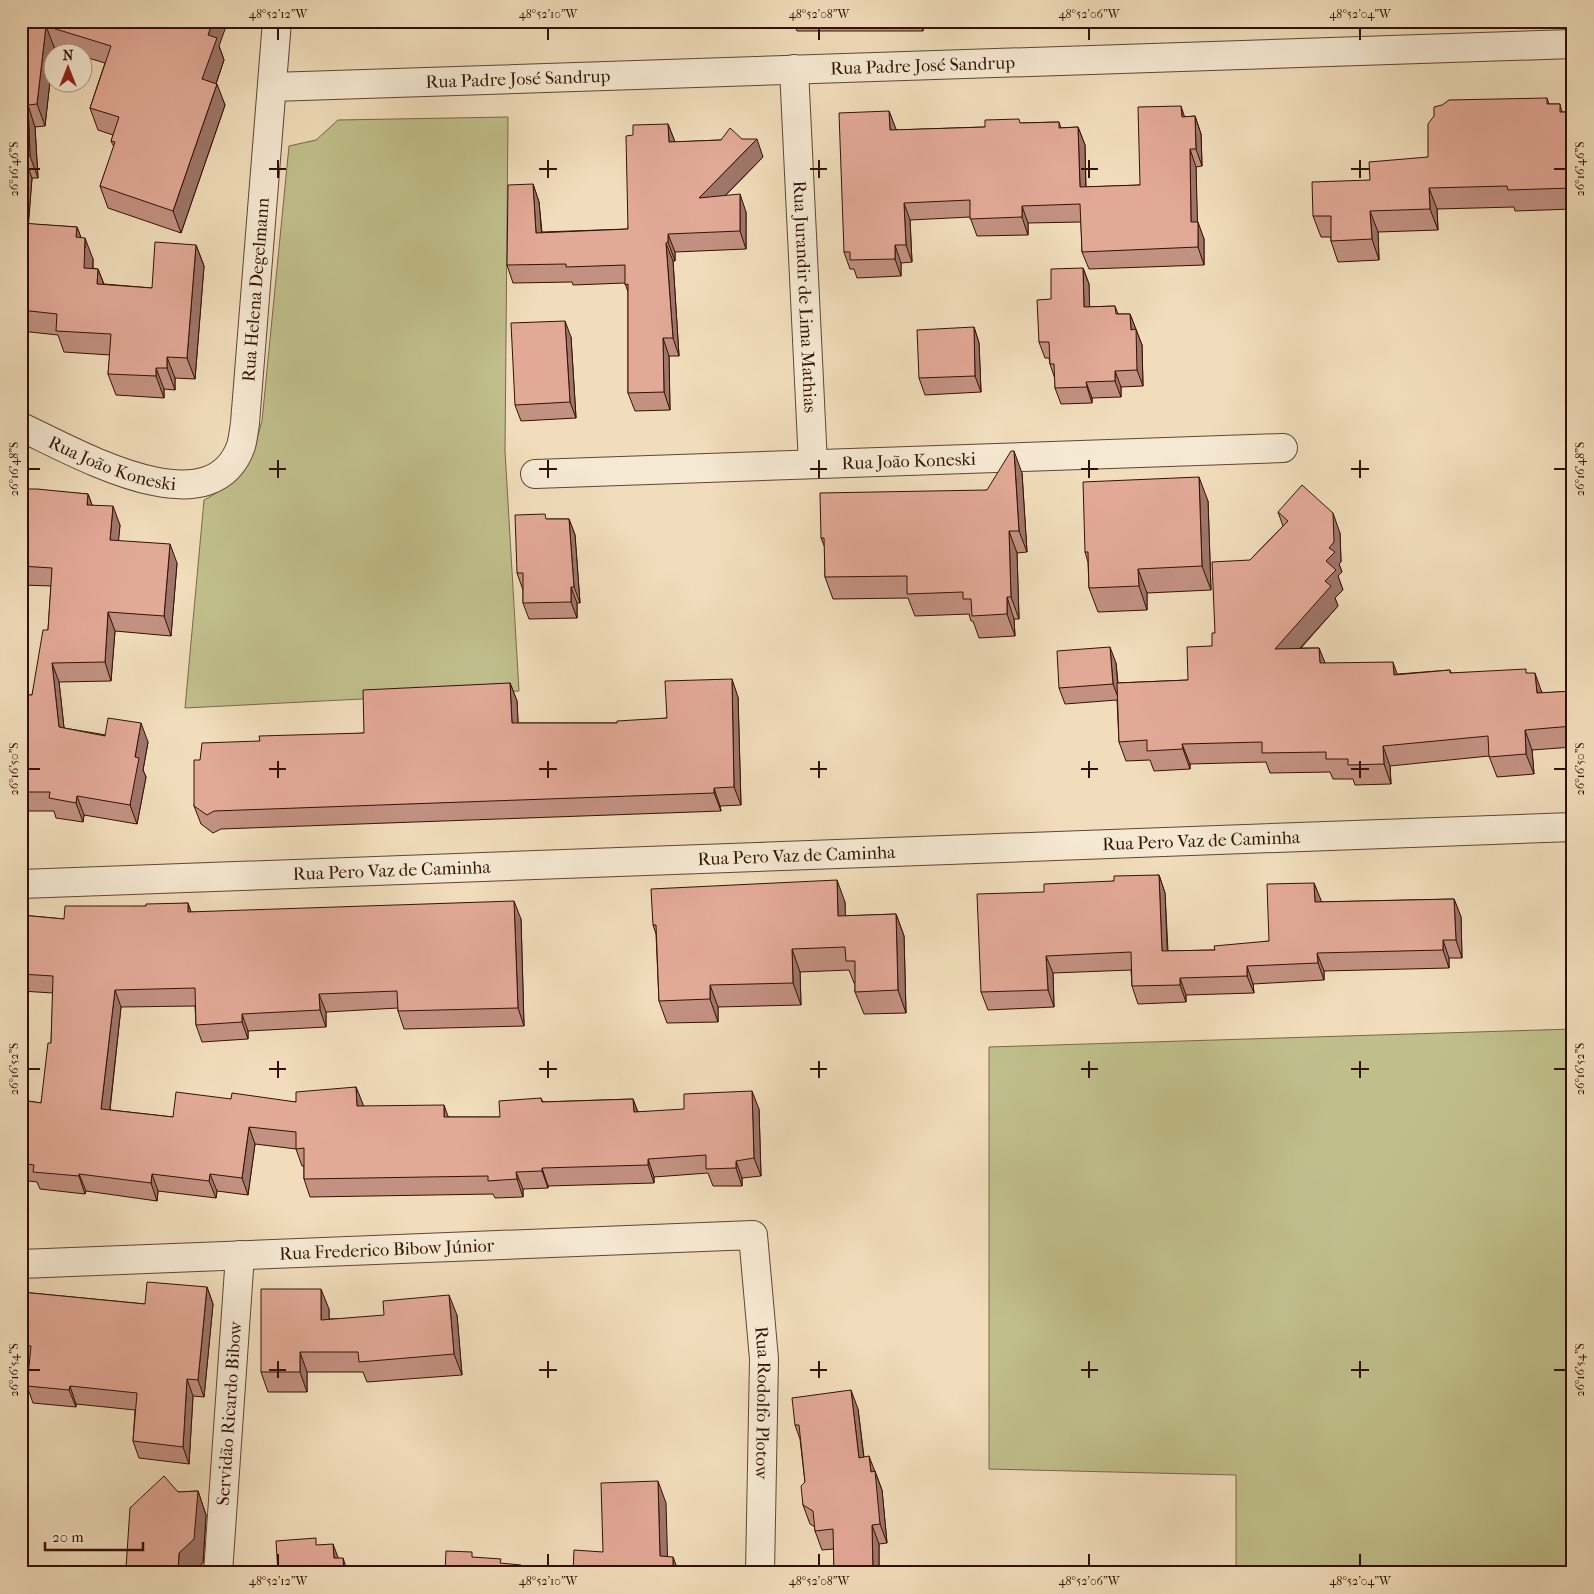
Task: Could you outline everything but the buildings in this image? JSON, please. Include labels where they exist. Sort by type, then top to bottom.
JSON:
[{"type":"street","name":"Rua Helena Degelmann","points":[[206,480],[221,473],[233,460],[242,438],[276,21]]},
{"type":"street","name":"Rua Padre José Sandrup","points":[[272,87],[1573,44]]},
{"type":"street","name":"Rua Jurandir de Lima Mathias","points":[[794,69],[813,464]]},
{"type":"street","name":"Rua João Koneski","points":[[21,427],[117,470],[149,482],[178,485],[206,480]]},
{"type":"street","name":"Rua João Koneski","points":[[535,474],[1283,448]]},
{"type":"street","name":"Rua Pero Vaz de Caminha","points":[[21,884],[1573,827]]},
{"type":"street","name":"Rua Frederico Bibow Júnior","points":[[21,1264],[753,1235]]},
{"type":"street","name":"Rua Rodolfo Plotow","points":[[753,1235],[764,1359],[760,1573]]},
{"type":"street","name":"Servidão Ricardo Bibow","points":[[218,1573],[240,1255]]},
{"type":"shaded area","points":[[508,117],[505,451],[519,691],[185,708],[204,500],[228,485],[243,469],[254,449],[262,421],[289,146],[316,140],[338,120]]},
{"type":"shaded area","points":[[1573,1029],[1573,1573],[1236,1573],[1236,1475],[989,1469],[989,1047]]}]
